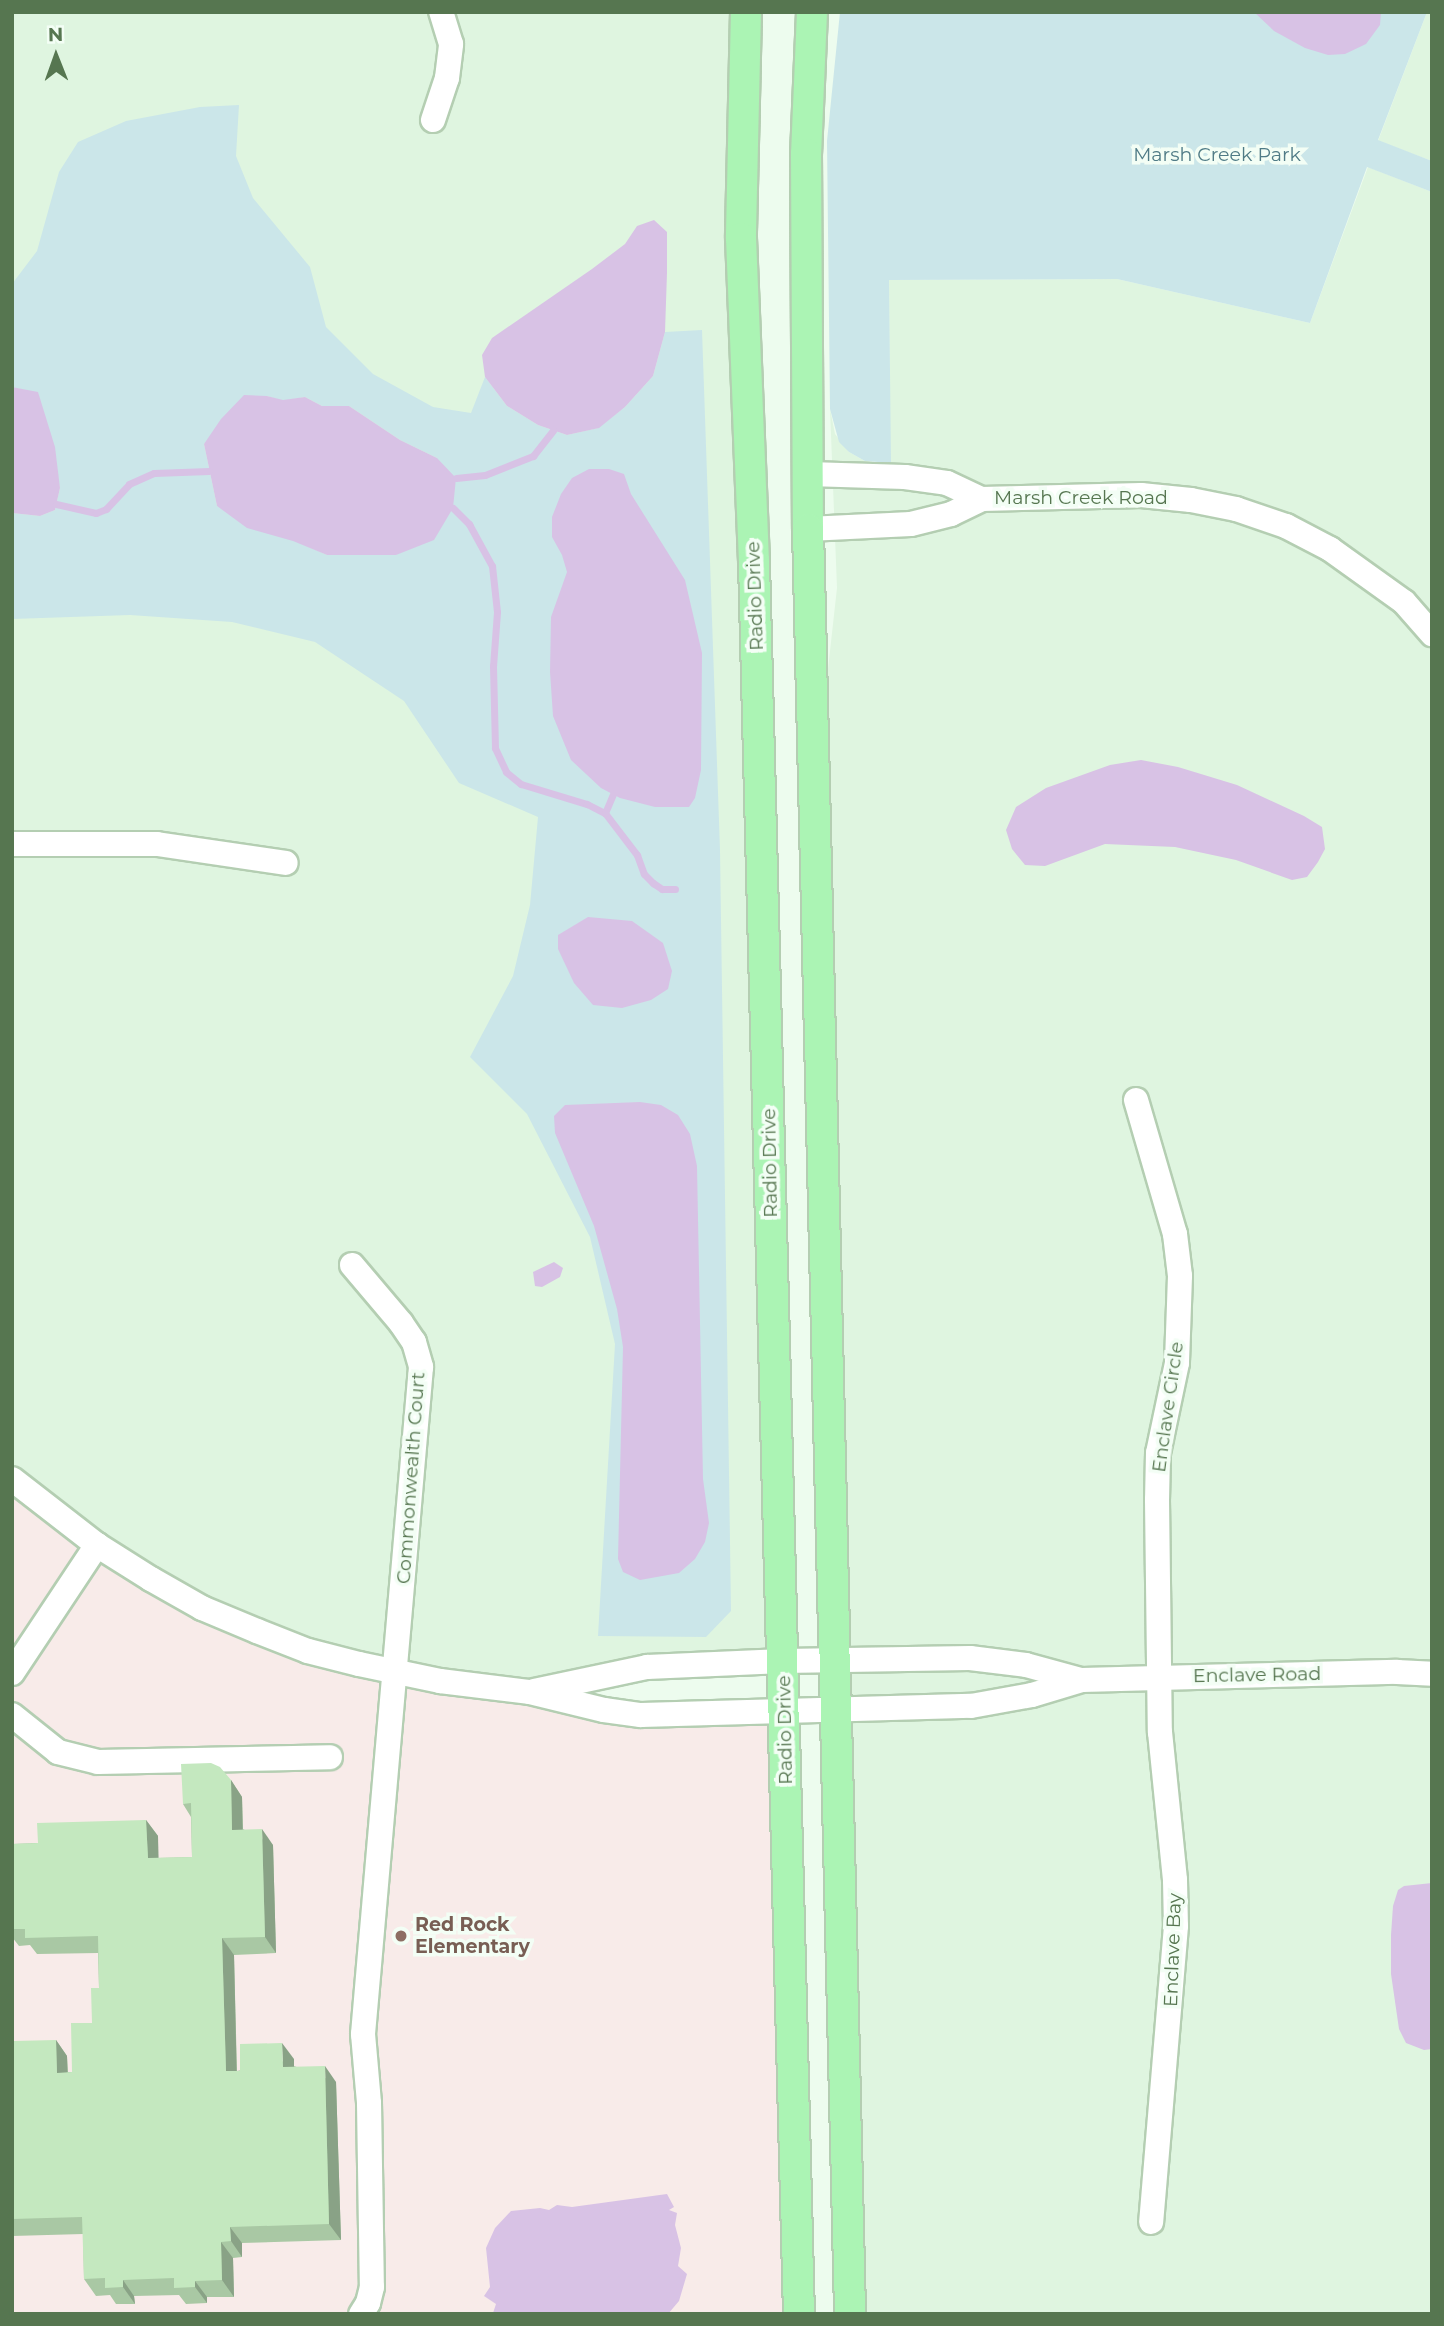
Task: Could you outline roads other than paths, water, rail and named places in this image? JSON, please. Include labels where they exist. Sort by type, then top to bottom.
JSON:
[{"type":"main road","name":"Radio Drive","points":[[746,12],[740,238],[754,562],[799,2314]]},
{"type":"main road","points":[[812,12],[806,154],[808,529],[850,2314]]},
{"type":"street","points":[[433,120],[447,78],[451,44],[440,12]]},
{"type":"street","name":"Marsh Creek Road","points":[[809,474],[905,477],[947,483],[982,499]]},
{"type":"street","name":"Marsh Creek Road","points":[[808,529],[911,524],[951,514],[982,499],[1141,495],[1191,500],[1236,509],[1286,526],[1330,549],[1370,574],[1404,602],[1431,632]]},
{"type":"street","points":[[12,844],[157,844],[286,863]]},
{"type":"street","name":"Enclave Circle","points":[[1136,1100],[1175,1234],[1180,1276],[1177,1363],[1158,1453],[1159,1678]]},
{"type":"street","name":"Commonwealth Court","points":[[352,1265],[414,1342],[421,1367],[363,2034],[369,2103],[372,2287],[369,2303],[361,2314]]},
{"type":"street","points":[[12,1479],[97,1545],[202,1608],[257,1631],[308,1651],[396,1672],[440,1681],[530,1692]]},
{"type":"street","points":[[12,1674],[97,1545]]},
{"type":"street","name":"Enclave Road","points":[[530,1692],[647,1667],[783,1661],[970,1658],[1026,1665],[1082,1680]]},
{"type":"street","name":"Enclave Road","points":[[530,1692],[604,1710],[641,1715],[784,1713],[971,1706],[1032,1695],[1082,1680],[1397,1672],[1432,1674]]},
{"type":"street","name":"Enclave Bay","points":[[1151,2222],[1176,1926],[1175,1880],[1162,1768],[1159,1678]]},
{"type":"street","points":[[12,1716],[58,1752],[98,1762],[330,1757]]},
{"type":"waterway","points":[[456,478],[485,475],[533,456],[553,430]]},
{"type":"waterway","points":[[56,504],[96,513],[106,509],[129,484],[154,473],[209,471]]},
{"type":"waterway","points":[[453,508],[469,524],[492,566],[497,612],[493,666],[495,748],[506,772],[521,784],[587,804],[605,813],[637,855],[644,874],[662,889],[675,889]]},
{"type":"waterway","points":[[605,813],[613,794]]},
{"type":"place","name":"Red Rock Elementary","points":[[401,1936]]},
{"type":"park label","name":"Marsh Creek Park","points":[[1217,155]]}]
